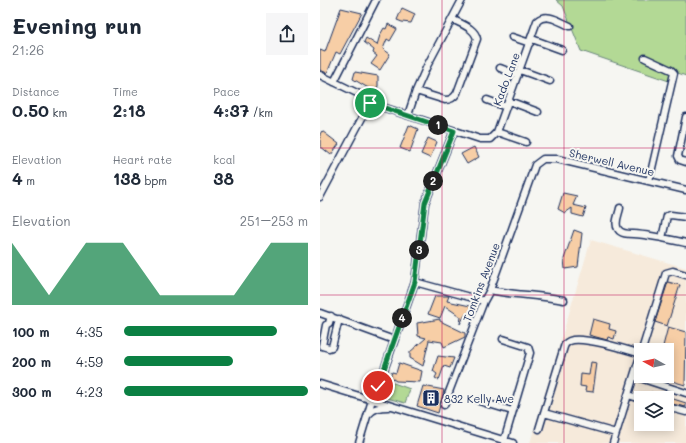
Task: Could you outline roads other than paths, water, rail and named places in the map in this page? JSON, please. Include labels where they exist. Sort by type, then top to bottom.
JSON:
[{"type":"street","points":[[334,82],[376,0]]},
{"type":"street","points":[[408,115],[416,91],[427,66],[462,0]]},
{"type":"street","name":"Kado Lane","points":[[497,132],[537,21],[544,17],[548,17],[570,26]]},
{"type":"street","points":[[416,91],[446,100],[450,100],[457,93],[477,39],[476,35],[471,30],[452,19]]},
{"type":"street","points":[[512,37],[562,50]]},
{"type":"street","points":[[645,58],[671,70],[674,73],[649,181]]},
{"type":"street","points":[[500,68],[550,81]]},
{"type":"street","points":[[320,75],[358,94],[370,103],[454,131],[486,140],[490,139],[497,132],[526,142]]},
{"type":"street","points":[[487,100],[538,112]]},
{"type":"street","points":[[320,197],[370,103]]},
{"type":"street","points":[[686,117],[678,156],[680,160],[686,162]]},
{"type":"street","points":[[378,386],[415,282],[425,203],[454,131]]},
{"type":"street","name":"Sherwell Avenue","points":[[535,165],[543,159],[557,159],[686,190]]},
{"type":"street","name":"Tomkins Avenue","points":[[444,405],[484,301],[490,290],[535,165]]},
{"type":"street","points":[[620,208],[617,221],[618,230],[621,232],[628,234],[644,234],[686,243]]},
{"type":"street","points":[[662,238],[668,216],[686,217]]},
{"type":"street","points":[[644,343],[666,273],[673,271],[686,275]]},
{"type":"street","points":[[415,282],[484,301]]},
{"type":"street","points":[[490,290],[520,295],[546,296],[564,300]]},
{"type":"street","points":[[320,313],[394,340]]},
{"type":"street","points":[[331,316],[329,323],[326,326],[322,346],[329,348],[332,347],[339,319]]},
{"type":"street","points":[[326,326],[337,327]]},
{"type":"street","points":[[503,339],[524,345],[530,349],[504,441]]},
{"type":"street","points":[[539,429],[564,347],[567,342],[580,340],[634,351]]},
{"type":"street","points":[[613,443],[634,376]]},
{"type":"street","points":[[655,383],[686,393]]},
{"type":"street","points":[[320,384],[513,443]]},
{"type":"street","points":[[628,395],[634,397]]},
{"type":"street","points":[[359,443],[372,400]]},
{"type":"street","points":[[479,400],[512,411]]},
{"type":"street","points":[[367,417],[378,408],[392,406]]},
{"type":"street","points":[[674,409],[686,412]]},
{"type":"street","points":[[544,413],[616,433]]},
{"type":"place","name":"832 Kelly Ave","points":[[431,398]]}]
